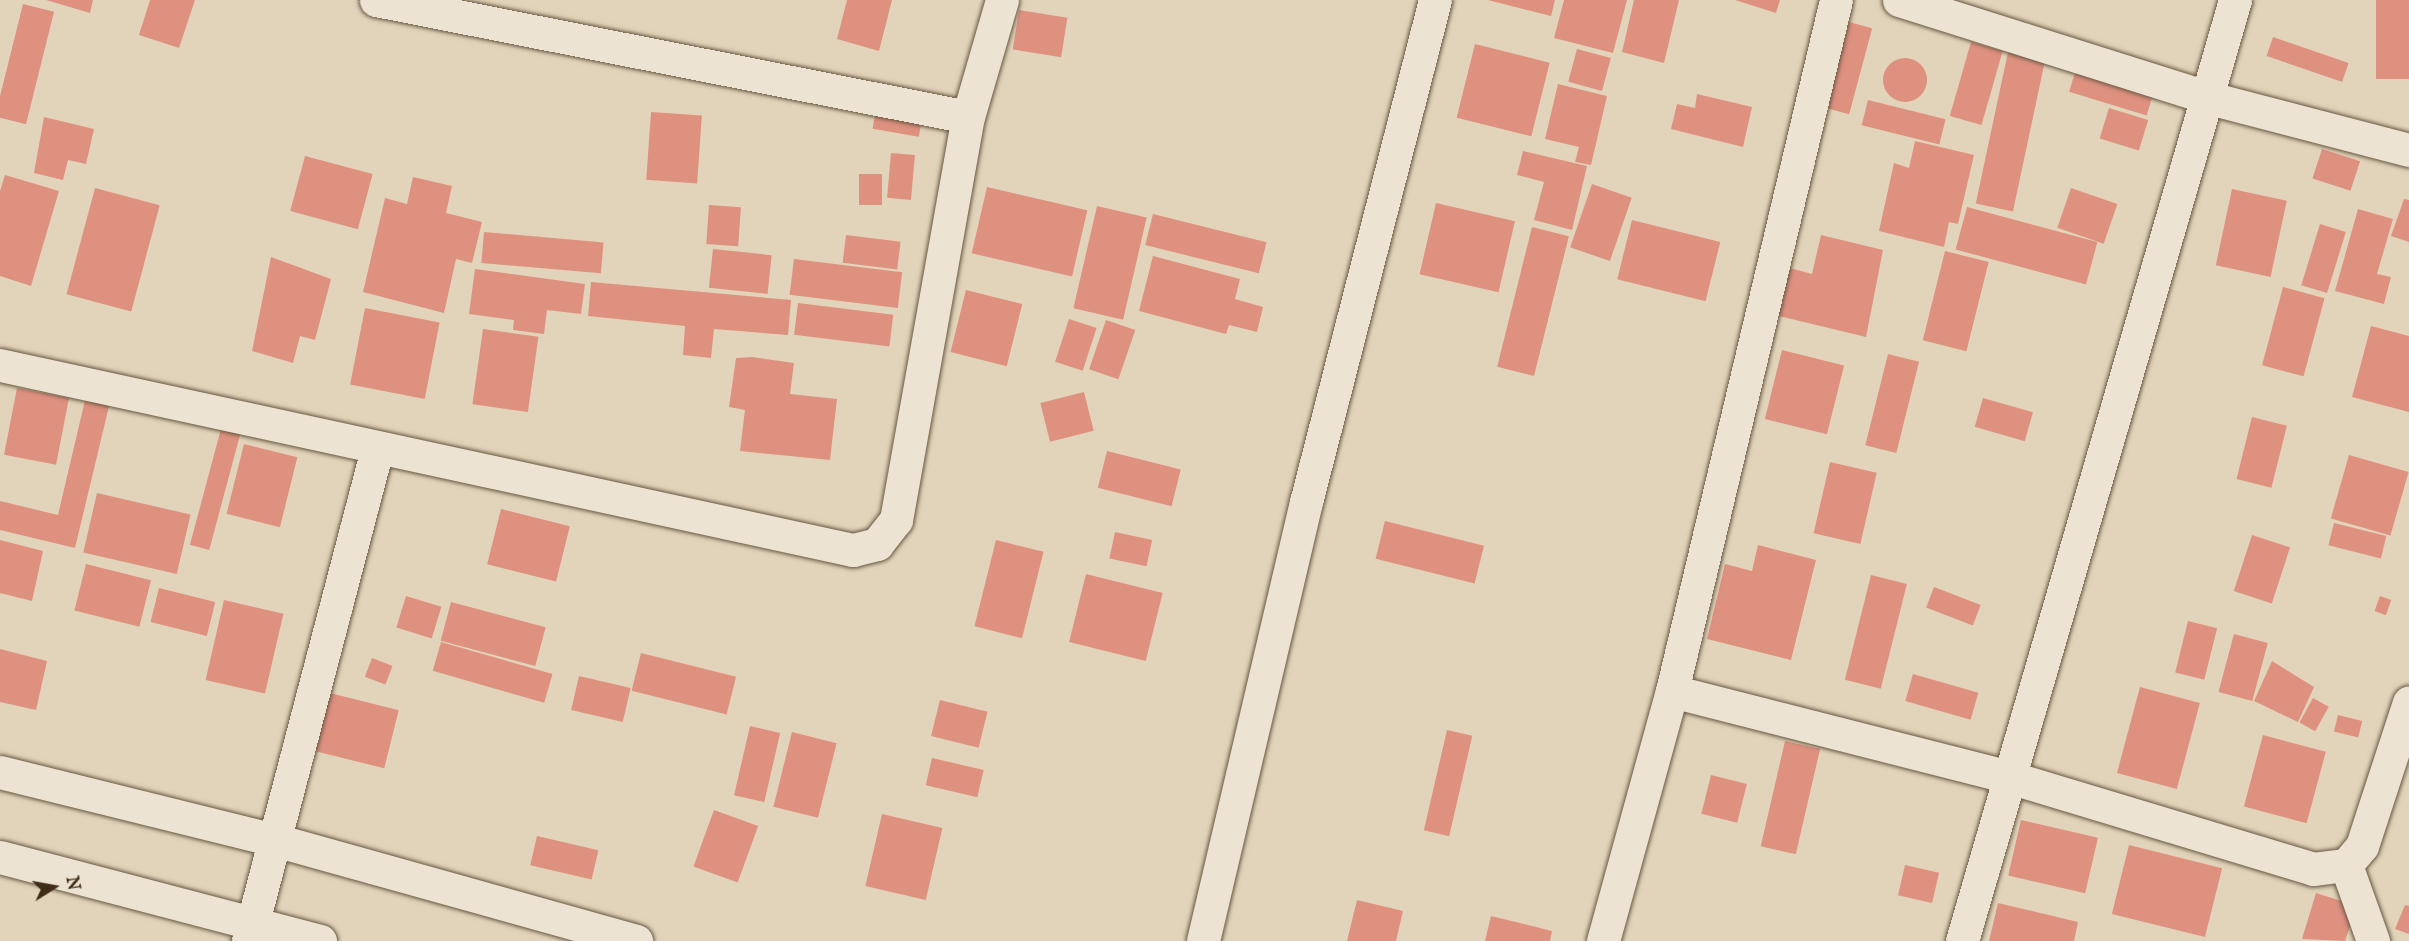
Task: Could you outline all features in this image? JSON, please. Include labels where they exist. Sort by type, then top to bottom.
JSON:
[{"type":"street","points":[[376,0],[968,117]]},
{"type":"street","points":[[0,365],[377,449],[853,550],[877,544],[896,520],[968,117],[1002,0]]},
{"type":"street","points":[[1203,941],[1306,502],[1435,0]]},
{"type":"street","points":[[1603,941],[1672,691],[1836,0]]},
{"type":"street","points":[[1899,0],[2209,98],[2409,150]]},
{"type":"street","points":[[1962,941],[2209,98],[2235,0]]},
{"type":"street","points":[[250,932],[377,449]]},
{"type":"street","points":[[1672,691],[2009,777],[2313,869],[2346,865],[2362,846],[2409,702]]},
{"type":"street","points":[[0,772],[275,840],[636,941]]},
{"type":"street","points":[[0,857],[250,932],[320,941]]},
{"type":"street","points":[[2346,865],[2373,941]]},
{"type":"building","points":[[46,0],[93,0],[90,13]]},
{"type":"building","points":[[150,0],[195,0],[179,48],[139,35]]},
{"type":"building","points":[[847,0],[892,0],[879,51],[837,39]]},
{"type":"building","points":[[1488,0],[1555,0],[1551,16]]},
{"type":"building","points":[[1564,0],[1627,0],[1613,53],[1554,38]]},
{"type":"building","points":[[1634,0],[1679,0],[1664,63],[1622,52]]},
{"type":"building","points":[[1735,0],[1780,0],[1776,13]]},
{"type":"building","points":[[2376,0],[2409,0],[2409,79],[2376,79]]},
{"type":"building","points":[[23,4],[54,12],[26,124],[0,118],[0,96]]},
{"type":"building","points":[[1019,10],[1067,18],[1061,57],[1013,50]]},
{"type":"building","points":[[1849,22],[1872,28],[1849,114],[1826,108]]},
{"type":"building","points":[[2273,37],[2349,63],[2342,82],[2266,56]]},
{"type":"building","points":[[1971,42],[2003,51],[1981,125],[1950,116]]},
{"type":"building","points":[[1475,44],[1550,63],[1531,136],[1457,118]]},
{"type":"building","points":[[1577,49],[1611,58],[1602,91],[1568,82]]},
{"type":"building","points":[[2008,52],[2045,60],[2013,212],[1976,204]]},
{"type":"building","points":[[1905,58],[1914,59],[1921,64],[1926,71],[1926,89],[1921,96],[1914,101],[1905,102],[1896,101],[1889,96],[1884,89],[1883,80],[1884,71],[1889,64],[1896,59]]},
{"type":"building","points":[[2077,66],[2154,90],[2147,116],[2069,92]]},
{"type":"building","points":[[1558,84],[1607,96],[1591,165],[1575,162],[1579,147],[1545,139]]},
{"type":"building","points":[[1697,94],[1752,107],[1743,147],[1671,129],[1677,104],[1695,108]]},
{"type":"building","points":[[1868,100],[1946,119],[1939,145],[1862,125]]},
{"type":"building","points":[[2109,108],[2148,120],[2139,151],[2100,139]]},
{"type":"building","points":[[876,109],[922,117],[919,137],[873,129]]},
{"type":"building","points":[[651,112],[702,116],[697,183],[646,180]]},
{"type":"building","points":[[44,117],[94,129],[86,164],[68,160],[63,180],[34,173]]},
{"type":"building","points":[[1915,141],[1974,155],[1958,224],[1949,222],[1944,247],[1879,231],[1894,163],[1909,168]]},
{"type":"building","points":[[2322,149],[2360,161],[2350,191],[2312,178]]},
{"type":"building","points":[[1523,151],[1587,166],[1572,230],[1534,220],[1544,182],[1517,175]]},
{"type":"building","points":[[891,153],[915,155],[911,200],[887,198]]},
{"type":"building","points":[[305,156],[373,174],[358,229],[290,211]]},
{"type":"building","points":[[859,174],[882,174],[882,205],[859,205]]},
{"type":"building","points":[[5,175],[59,191],[31,286],[0,276],[0,191]]},
{"type":"building","points":[[413,177],[452,186],[446,213],[482,222],[472,263],[456,259],[444,313],[363,292],[385,198],[407,204]]},
{"type":"building","points":[[1592,184],[1632,198],[1610,261],[1570,247]]},
{"type":"building","points":[[987,187],[1087,210],[1072,276],[972,253]]},
{"type":"building","points":[[95,188],[160,205],[131,312],[67,294]]},
{"type":"building","points":[[2071,188],[2117,204],[2104,244],[2057,228]]},
{"type":"building","points":[[2232,189],[2287,201],[2271,277],[2216,265]]},
{"type":"building","points":[[2404,199],[2409,200],[2409,242],[2391,236]]},
{"type":"building","points":[[1436,203],[1515,221],[1499,292],[1420,274]]},
{"type":"building","points":[[709,205],[741,207],[738,246],[706,244]]},
{"type":"building","points":[[1097,206],[1147,217],[1123,320],[1073,308]]},
{"type":"building","points":[[1967,207],[2097,242],[2086,284],[1956,250]]},
{"type":"building","points":[[2358,209],[2393,219],[2377,274],[2391,277],[2384,304],[2335,291]]},
{"type":"building","points":[[1153,214],[1267,242],[1259,273],[1145,245]]},
{"type":"building","points":[[1632,220],[1720,242],[1706,301],[1617,279]]},
{"type":"building","points":[[2320,224],[2346,232],[2327,293],[2301,285]]},
{"type":"building","points":[[1532,227],[1569,236],[1534,376],[1497,367]]},
{"type":"building","points":[[484,232],[604,242],[601,273],[481,263]]},
{"type":"building","points":[[846,235],[901,242],[897,269],[843,263]]},
{"type":"building","points":[[1821,235],[1883,250],[1866,337],[1775,315],[1786,267],[1812,274]]},
{"type":"building","points":[[713,249],[772,255],[768,294],[709,288]]},
{"type":"building","points":[[1945,251],[1989,262],[1966,351],[1923,340]]},
{"type":"building","points":[[1153,256],[1240,279],[1235,299],[1263,307],[1257,332],[1229,325],[1226,334],[1139,311]]},
{"type":"building","points":[[271,257],[331,279],[315,340],[300,336],[293,363],[252,351]]},
{"type":"building","points":[[794,259],[902,272],[898,308],[790,295]]},
{"type":"building","points":[[475,269],[585,284],[581,314],[547,310],[544,334],[513,330],[514,320],[469,314]]},
{"type":"building","points":[[591,282],[791,300],[788,335],[714,329],[711,358],[683,355],[685,326],[588,316]]},
{"type":"building","points":[[2283,287],[2325,298],[2304,376],[2262,365]]},
{"type":"building","points":[[966,290],[1022,304],[1007,366],[951,352]]},
{"type":"building","points":[[798,303],[893,315],[889,346],[794,335]]},
{"type":"building","points":[[365,308],[440,323],[425,399],[350,385]]},
{"type":"building","points":[[1069,319],[1097,328],[1083,371],[1055,362]]},
{"type":"building","points":[[1106,320],[1135,330],[1118,379],[1089,369]]},
{"type":"building","points":[[2371,326],[2409,336],[2409,412],[2352,397]]},
{"type":"building","points":[[483,329],[538,337],[528,412],[472,404]]},
{"type":"building","points":[[1782,350],[1844,365],[1827,434],[1765,419]]},
{"type":"building","points":[[1888,354],[1919,362],[1896,453],[1865,445]]},
{"type":"building","points":[[752,357],[794,363],[790,394],[837,399],[830,460],[740,451],[745,410],[729,407],[736,358]]},
{"type":"building","points":[[17,388],[69,398],[56,465],[4,455]]},
{"type":"building","points":[[1084,392],[1094,431],[1050,442],[1040,403]]},
{"type":"building","points":[[86,396],[110,402],[75,548],[0,530],[0,501],[58,515]]},
{"type":"building","points":[[1983,398],[2033,412],[2025,441],[1975,427]]},
{"type":"building","points":[[2252,417],[2287,426],[2271,488],[2237,479]]},
{"type":"building","points":[[222,425],[241,430],[209,550],[190,545]]},
{"type":"building","points":[[244,444],[297,457],[280,527],[227,514]]},
{"type":"building","points":[[1107,451],[1181,469],[1172,506],[1098,488]]},
{"type":"building","points":[[2349,455],[2409,472],[2390,536],[2331,518]]},
{"type":"building","points":[[1830,462],[1877,473],[1860,544],[1814,533]]},
{"type":"building","points":[[97,493],[191,515],[177,574],[83,552]]},
{"type":"building","points":[[501,509],[570,526],[556,581],[487,564]]},
{"type":"building","points":[[1385,521],[1484,546],[1475,584],[1376,559]]},
{"type":"building","points":[[2334,523],[2386,536],[2381,558],[2328,545]]},
{"type":"building","points":[[1115,532],[1152,540],[1147,566],[1109,558]]},
{"type":"building","points":[[2252,535],[2290,547],[2272,603],[2234,591]]},
{"type":"building","points":[[0,540],[43,551],[32,601],[0,593]]},
{"type":"building","points":[[996,540],[1044,552],[1022,638],[974,626]]},
{"type":"building","points":[[1758,545],[1816,560],[1791,660],[1707,639],[1725,564],[1752,571]]},
{"type":"building","points":[[86,564],[151,580],[139,627],[74,611]]},
{"type":"building","points":[[1086,574],[1163,593],[1146,661],[1069,642]]},
{"type":"building","points":[[1871,575],[1907,584],[1881,689],[1845,680]]},
{"type":"building","points":[[1934,587],[1981,605],[1973,625],[1926,608]]},
{"type":"building","points":[[159,588],[215,602],[207,636],[151,622]]},
{"type":"building","points":[[406,596],[441,607],[432,638],[396,628]]},
{"type":"building","points":[[2380,596],[2391,600],[2386,615],[2375,611]]},
{"type":"building","points":[[224,600],[283,614],[265,694],[206,680]]},
{"type":"building","points":[[451,602],[546,627],[535,666],[441,641]]},
{"type":"building","points":[[2188,621],[2217,628],[2204,680],[2175,672]]},
{"type":"building","points":[[2234,634],[2268,643],[2252,701],[2218,692]]},
{"type":"building","points":[[441,642],[553,674],[544,703],[433,671]]},
{"type":"building","points":[[0,649],[47,661],[36,710],[0,702]]},
{"type":"building","points":[[641,653],[736,677],[727,715],[632,691]]},
{"type":"building","points":[[372,658],[393,666],[385,685],[365,677]]},
{"type":"building","points":[[2272,661],[2314,687],[2298,722],[2254,701]]},
{"type":"building","points":[[1913,674],[1978,693],[1971,720],[1905,701]]},
{"type":"building","points":[[579,676],[631,688],[623,722],[571,710]]},
{"type":"building","points":[[2140,687],[2200,703],[2177,789],[2117,773]]},
{"type":"building","points":[[326,692],[399,710],[384,768],[311,750]]},
{"type":"building","points":[[2313,698],[2329,707],[2315,731],[2299,722]]},
{"type":"building","points":[[940,700],[988,712],[979,748],[931,736]]},
{"type":"building","points":[[2338,715],[2362,721],[2358,738],[2334,731]]},
{"type":"building","points":[[750,726],[780,733],[764,802],[734,795]]},
{"type":"building","points":[[1447,730],[1472,736],[1449,836],[1424,830]]},
{"type":"building","points":[[792,732],[837,743],[818,818],[773,807]]},
{"type":"building","points":[[2263,735],[2326,752],[2307,823],[2244,806]]},
{"type":"building","points":[[1785,741],[1820,749],[1796,854],[1761,846]]},
{"type":"building","points":[[932,758],[984,770],[977,797],[926,785]]},
{"type":"building","points":[[1711,775],[1747,784],[1737,823],[1701,814]]},
{"type":"building","points":[[714,810],[758,826],[738,882],[693,866]]},
{"type":"building","points":[[882,814],[942,828],[926,900],[865,886]]},
{"type":"building","points":[[2021,820],[2098,838],[2085,893],[2008,876]]},
{"type":"building","points":[[537,836],[598,850],[592,879],[530,865]]},
{"type":"building","points":[[2129,845],[2222,868],[2205,937],[2112,914]]},
{"type":"building","points":[[1905,865],[1939,873],[1932,903],[1898,895]]},
{"type":"building","points":[[2316,893],[2357,906],[2345,941],[2302,939]]},
{"type":"building","points":[[1357,900],[1403,911],[1396,941],[1347,941]]},
{"type":"building","points":[[1998,903],[2078,922],[2074,941],[1989,941]]},
{"type":"building","points":[[2405,905],[2409,906],[2409,934],[2395,929]]},
{"type":"building","points":[[1491,916],[1552,931],[1550,941],[1485,941]]}]
